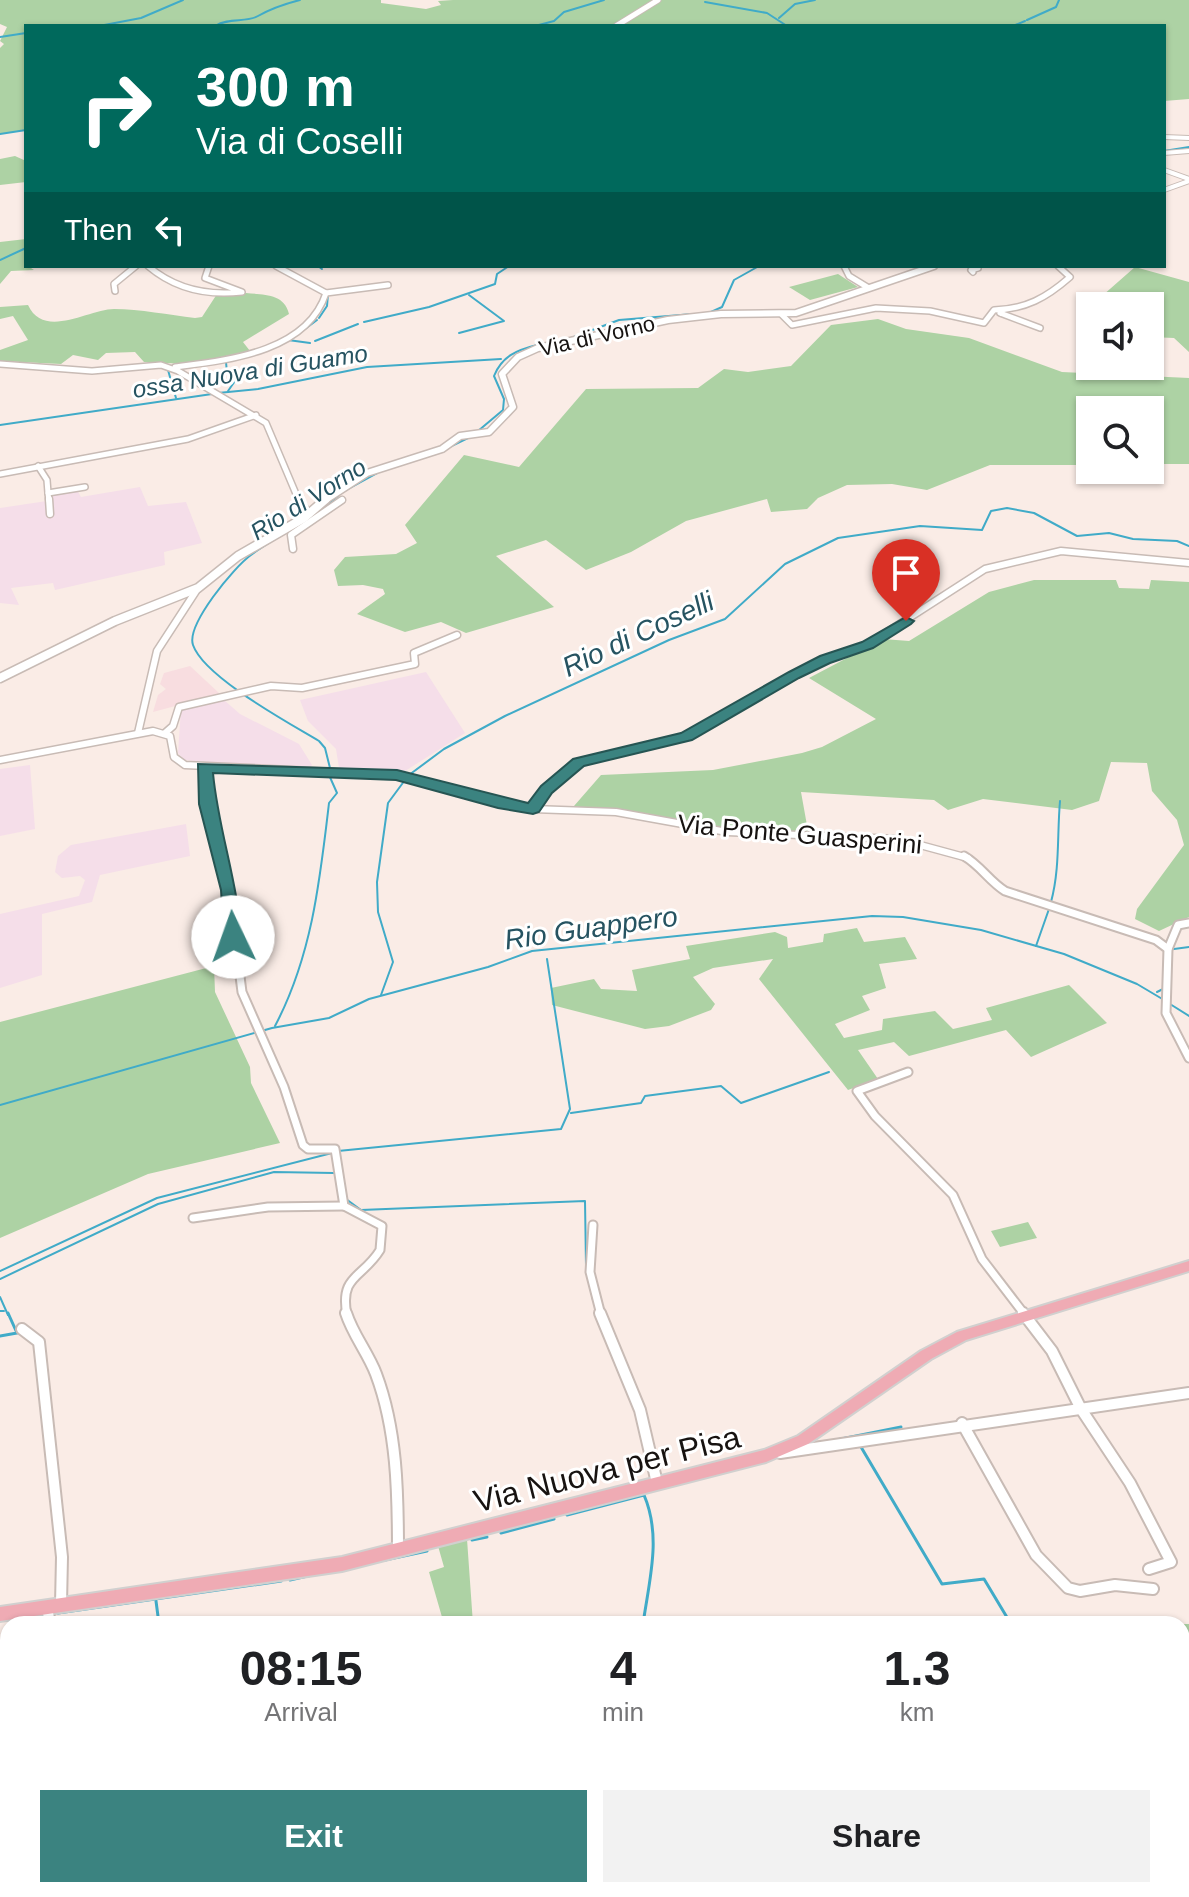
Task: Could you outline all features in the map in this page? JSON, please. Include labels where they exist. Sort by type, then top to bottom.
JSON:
[{"type":"main road","name":"Via Nuova per Pisa","points":[[0,1614],[314,1569],[398,1551],[776,1453],[803,1440],[949,1342],[1024,1315],[1189,1266]]},
{"type":"street","points":[[619,24],[658,0]]},
{"type":"street","points":[[1166,137],[1189,138]]},
{"type":"street","points":[[1166,153],[1189,151]]},
{"type":"street","points":[[1166,171],[1189,180]]},
{"type":"street","points":[[1166,189],[1189,180]]},
{"type":"street","points":[[115,291],[114,284],[134,268]]},
{"type":"street","points":[[150,268],[160,278],[182,287],[211,293],[242,292],[205,278],[208,268]]},
{"type":"street","points":[[280,268],[326,293],[388,285]]},
{"type":"street","points":[[845,268],[849,276],[867,287]]},
{"type":"street","name":"Via di Vorno","points":[[0,678],[115,621],[198,588],[238,556],[307,516],[328,497],[367,473],[442,449],[463,435],[479,435],[498,426],[514,403],[502,382],[502,374],[510,363],[531,350],[668,320],[808,310],[928,268]]},
{"type":"street","points":[[781,314],[792,325],[865,309],[900,308],[984,323],[994,310],[1033,306],[1070,277],[1060,268]]},
{"type":"street","points":[[0,364],[92,371],[219,361],[286,339],[316,319],[325,305],[326,293]]},
{"type":"street","points":[[994,310],[1040,328]]},
{"type":"street","points":[[172,367],[266,423],[302,507],[314,522]]},
{"type":"street","points":[[0,474],[179,442],[256,415]]},
{"type":"street","points":[[38,466],[47,480],[50,514]]},
{"type":"street","points":[[48,493],[85,487]]},
{"type":"street","points":[[293,549],[289,539],[291,535],[342,500]]},
{"type":"street","points":[[533,809],[547,789],[579,762],[686,736],[816,664],[867,645],[980,571],[1061,551],[1189,563]]},
{"type":"street","points":[[138,733],[154,675],[157,651],[198,588]]},
{"type":"street","points":[[165,733],[173,726],[179,707],[277,685],[302,688],[415,664],[414,653],[457,635]]},
{"type":"street","points":[[0,760],[138,733],[165,733],[170,736],[176,760],[204,767],[207,804],[232,908],[242,992],[284,1087],[303,1145],[308,1149],[336,1151],[344,1206]]},
{"type":"street","name":"Via Ponte Guasperini","points":[[204,767],[407,778],[498,803],[533,809],[616,812],[727,832],[867,837],[920,843],[950,851],[978,864],[992,883],[1005,891],[1156,940],[1168,949]]},
{"type":"street","points":[[1189,923],[1178,925],[1168,949],[1166,1013],[1189,1058]]},
{"type":"street","points":[[908,1072],[857,1091],[898,1141],[953,1195],[982,1259],[1052,1351],[1081,1409],[1130,1483],[1171,1562],[1149,1569]]},
{"type":"street","points":[[193,1218],[268,1207],[344,1206],[382,1226],[384,1242],[370,1267],[351,1278],[343,1301],[351,1328],[363,1343],[376,1373],[391,1420],[398,1551]]},
{"type":"street","points":[[593,1225],[590,1259],[593,1286],[640,1410],[657,1483]]},
{"type":"street","points":[[22,1329],[39,1342],[62,1557],[52,1616]]},
{"type":"street","points":[[776,1453],[962,1423],[1189,1393]]},
{"type":"street","points":[[962,1423],[1036,1555],[1068,1588],[1090,1590],[1115,1585],[1153,1589]]},
{"type":"shaded area","points":[[140,487],[148,506],[186,502],[202,543],[164,552],[165,565],[55,590],[53,583],[11,588],[19,605],[0,603],[0,508],[47,501],[47,494],[77,490],[81,497]]},
{"type":"shaded area","points":[[190,666],[220,694],[153,712],[158,695],[166,689],[160,684],[164,673]]},
{"type":"shaded area","points":[[426,672],[465,733],[402,773],[339,768],[336,749],[308,721],[300,700]]},
{"type":"shaded area","points":[[224,700],[240,714],[299,744],[312,765],[307,771],[184,760],[178,753],[181,709]]},
{"type":"shaded area","points":[[30,765],[35,829],[0,836],[0,769]]},
{"type":"shaded area","points":[[186,824],[190,856],[100,875],[92,902],[42,914],[42,975],[0,988],[0,914],[79,896],[85,880],[80,876],[62,878],[55,872],[58,856],[71,845]]},
{"type":"green space","points":[[0,0],[381,0],[381,3],[426,9],[441,5],[438,1],[453,0],[1189,0],[1189,99],[1166,101],[1166,24],[24,24],[24,130],[0,134],[0,48],[4,44],[0,41],[7,27],[0,24]]},
{"type":"green space","points":[[15,156],[24,160],[24,182],[0,185],[0,159]]},
{"type":"green space","points":[[24,239],[24,268],[34,270],[11,271],[0,284],[0,242]]},
{"type":"green space","points":[[1134,268],[1189,282],[1189,352],[1174,338],[1164,338],[1164,292],[1107,292]]},
{"type":"green space","points":[[838,274],[858,287],[810,300],[789,287]]},
{"type":"green space","points":[[246,293],[278,299],[289,314],[243,342],[250,351],[187,364],[144,362],[135,352],[106,353],[98,360],[73,355],[61,364],[0,361],[0,350],[28,340],[13,316],[0,319],[0,307],[28,305],[35,315],[56,322],[114,309],[195,318],[202,317],[217,294]]},
{"type":"green space","points":[[878,319],[906,329],[969,338],[1062,372],[1076,373],[1076,380],[1189,378],[1189,464],[1164,464],[1164,396],[1076,396],[1076,465],[990,465],[927,490],[892,484],[847,485],[818,498],[807,509],[771,512],[767,499],[686,521],[631,552],[586,570],[546,540],[496,556],[554,607],[466,633],[441,622],[405,632],[357,614],[385,594],[383,589],[363,585],[338,586],[334,570],[345,557],[396,554],[417,543],[405,525],[464,455],[519,467],[586,389],[698,388],[724,369],[748,372],[791,366],[831,325]]},
{"type":"green space","points":[[1034,580],[1116,580],[1119,588],[1149,589],[1151,580],[1189,582],[1189,917],[1159,931],[1135,919],[1137,909],[1184,845],[1177,820],[1152,791],[1147,763],[1111,762],[1099,801],[1072,810],[983,799],[948,810],[934,800],[801,792],[808,831],[749,832],[574,806],[601,775],[713,770],[822,747],[876,719],[809,678],[883,639],[909,641],[989,592]]},
{"type":"green space","points":[[857,928],[864,942],[905,937],[917,959],[879,964],[886,988],[862,996],[870,1010],[835,1024],[844,1038],[882,1030],[883,1019],[935,1011],[953,1029],[992,1020],[986,1008],[1069,985],[1107,1023],[1031,1057],[1006,1030],[909,1056],[894,1042],[858,1050],[878,1079],[848,1090],[759,979],[773,959],[713,968],[693,977],[715,1004],[711,1010],[669,1026],[645,1029],[552,1005],[551,988],[594,979],[601,989],[637,991],[632,970],[690,959],[686,946],[775,932],[787,937],[788,948],[823,942],[824,934]]},
{"type":"green space","points":[[214,966],[215,992],[250,1067],[251,1083],[280,1143],[148,1174],[0,1238],[0,1022]]},
{"type":"green space","points":[[1028,1222],[1037,1238],[1000,1247],[991,1231]]},
{"type":"green space","points":[[467,1539],[472,1616],[442,1616],[429,1572],[444,1567],[438,1546]]},
{"type":"waterway","points":[[110,24],[141,18],[183,0]]},
{"type":"waterway","points":[[220,24],[253,18],[300,0]]},
{"type":"waterway","points":[[543,24],[554,21],[564,12],[604,0]]},
{"type":"waterway","points":[[779,18],[795,4],[815,0]]},
{"type":"waterway","points":[[1027,20],[1056,7],[1059,0]]},
{"type":"waterway","points":[[705,2],[767,13],[784,24]]},
{"type":"waterway","points":[[1018,24],[1025,21]]},
{"type":"waterway","points":[[0,37],[24,33]]},
{"type":"waterway","points":[[0,134],[24,130]]},
{"type":"waterway","name":"Rio di Vorno","points":[[1166,151],[1189,147]]},
{"type":"waterway","points":[[0,260],[24,249]]},
{"type":"waterway","points":[[364,322],[429,307],[495,284],[497,274],[506,268]]},
{"type":"waterway","name":"Rio di Vorno","points":[[711,312],[722,307],[734,280],[755,268]]},
{"type":"waterway","points":[[319,318],[327,306],[328,294]]},
{"type":"waterway","points":[[459,333],[504,321],[469,295]]},
{"type":"waterway","name":"Rio di Vorno","points":[[571,338],[619,320],[693,314]]},
{"type":"waterway","points":[[305,329],[317,320]]},
{"type":"waterway","points":[[315,341],[358,324]]},
{"type":"waterway","points":[[288,340],[310,343]]},
{"type":"waterway","name":"Rio di Vorno","points":[[478,431],[503,410],[504,399],[494,376],[501,363],[511,355],[537,345]]},
{"type":"waterway","name":"ossa Nuova di Guamo","points":[[218,393],[258,389],[367,367],[501,359]]},
{"type":"waterway","points":[[226,362],[227,373],[235,381],[228,391]]},
{"type":"waterway","points":[[168,370],[176,398]]},
{"type":"waterway","name":"ossa Nuova di Guamo","points":[[0,425],[212,394]]},
{"type":"waterway","name":"Rio di Vorno","points":[[433,455],[470,437]]},
{"type":"waterway","name":"Rio di Vorno","points":[[344,491],[377,473]]},
{"type":"waterway","name":"Rio di Vorno","points":[[317,514],[339,495]]},
{"type":"waterway","name":"Rio di Coselli","points":[[409,775],[444,749],[505,716],[669,640],[725,619],[785,564],[838,538],[920,526],[982,530],[991,511],[1007,508],[1034,513],[1077,536],[1109,533],[1133,539],[1177,541],[1189,546]]},
{"type":"waterway","name":"Rio di Vorno","points":[[298,526],[256,551],[234,571],[204,611],[193,636],[193,645],[200,658],[230,685],[319,741],[325,748],[330,768]]},
{"type":"waterway","name":"Rio di Vorno","points":[[275,1026],[288,999],[306,945],[329,803],[337,793],[329,775]]},
{"type":"waterway","name":"Rio di Coselli","points":[[381,995],[393,962],[378,912],[377,882],[388,803],[405,780]]},
{"type":"waterway","points":[[1051,902],[1057,865],[1060,801]]},
{"type":"waterway","points":[[1036,946],[1049,909]]},
{"type":"waterway","name":"Rio Guappero","points":[[0,1105],[272,1028],[329,1018],[369,999],[488,967],[532,951],[872,916],[903,917],[981,930],[1036,946]]},
{"type":"waterway","name":"Rio Guappero","points":[[1036,946],[1137,984],[1164,1000]]},
{"type":"waterway","points":[[1174,949],[1189,947]]},
{"type":"waterway","points":[[338,1151],[561,1129],[570,1109],[547,959]]},
{"type":"waterway","points":[[1157,992],[1163,989],[1164,963]]},
{"type":"waterway","name":"Rio Guappero","points":[[1170,1004],[1189,1016]]},
{"type":"waterway","points":[[571,1113],[641,1103],[645,1096],[721,1086],[741,1103],[829,1072]]},
{"type":"waterway","points":[[339,1152],[343,1181]]},
{"type":"waterway","points":[[0,1271],[157,1198],[332,1153]]},
{"type":"waterway","points":[[0,1279],[158,1204],[274,1172],[334,1173]]},
{"type":"waterway","points":[[346,1199],[361,1210],[585,1201],[586,1266],[593,1300]]},
{"type":"waterway","points":[[0,1297],[8,1315]]},
{"type":"waterway","points":[[0,1336],[17,1333],[8,1313]]},
{"type":"waterway","points":[[836,1440],[901,1427]]},
{"type":"waterway","points":[[861,1447],[942,1584],[984,1579],[1006,1616]]},
{"type":"waterway","points":[[567,1515],[644,1495],[653,1543],[644,1616]]},
{"type":"waterway","points":[[501,1533],[554,1519]]},
{"type":"waterway","points":[[472,1540],[487,1537]]},
{"type":"waterway","points":[[385,1560],[427,1551]]},
{"type":"waterway","points":[[290,1580],[312,1575]]},
{"type":"waterway","points":[[58,1613],[281,1581]]},
{"type":"waterway","points":[[156,1601],[158,1616]]},
{"type":"route","points":[[233,937],[229,890],[207,804],[204,767],[314,774],[397,775],[438,788],[533,809],[547,789],[579,762],[670,743],[794,675],[825,659],[867,645],[906,621]]}]
